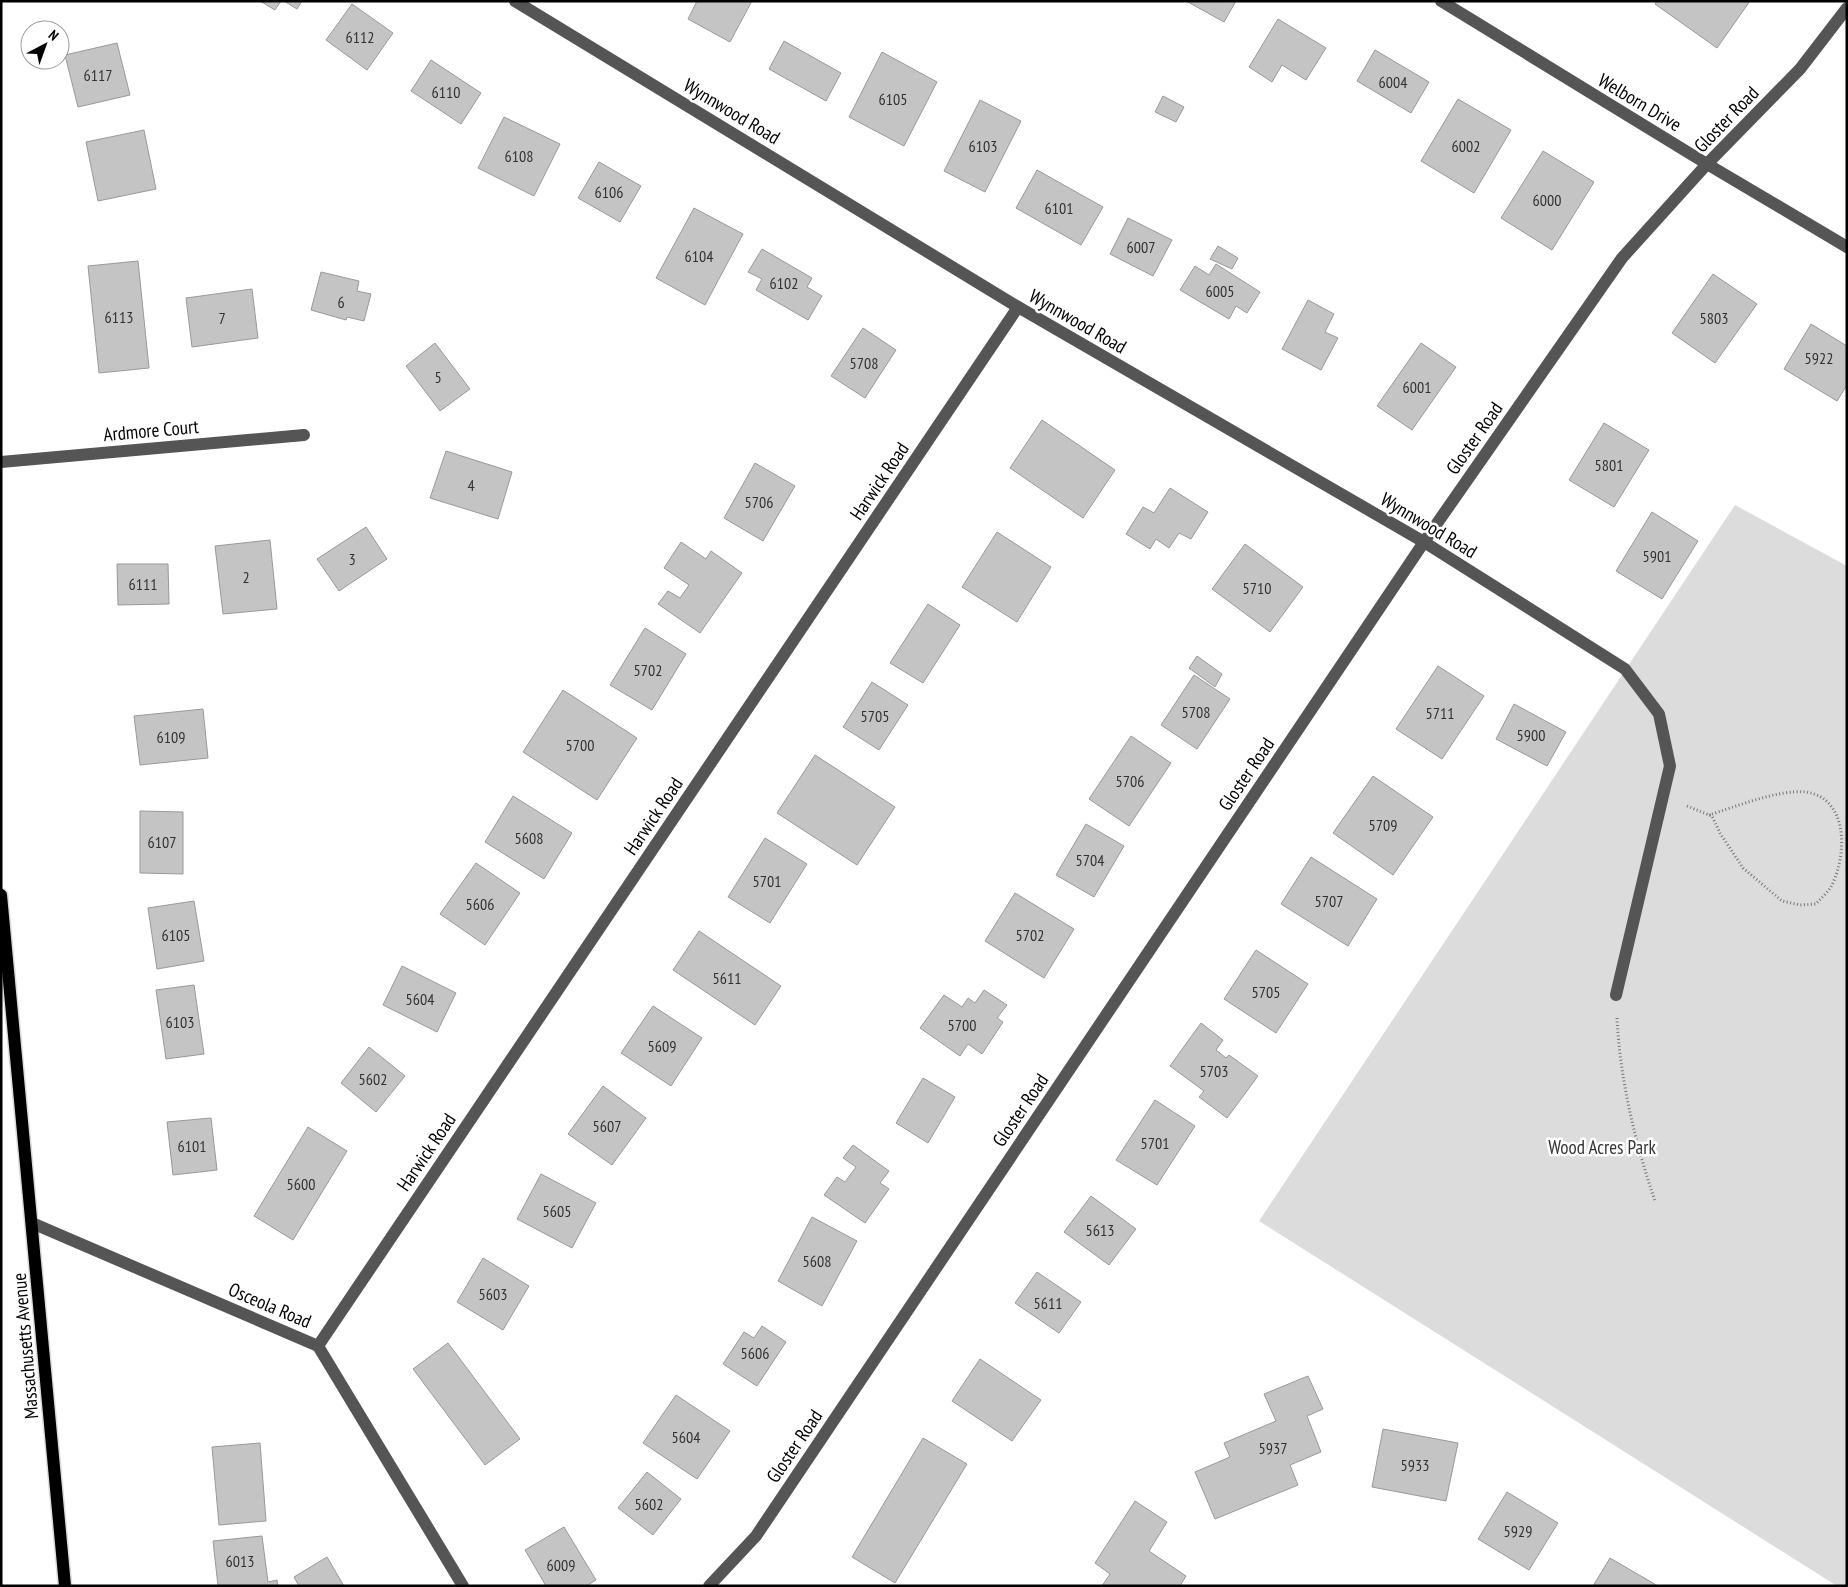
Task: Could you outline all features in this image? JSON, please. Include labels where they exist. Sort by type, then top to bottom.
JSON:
[{"type":"main road","name":"Massachusetts Avenue","points":[[1,895],[65,1586]]},
{"type":"street","name":"Wynnwood Road","points":[[515,1],[1018,308],[1424,542],[1625,669],[1658,714],[1670,766],[1663,796]]},
{"type":"street","name":"Welborn Drive","points":[[1442,1],[1707,164],[1847,247]]},
{"type":"street","name":"Gloster Road","points":[[709,1586],[756,1536],[1424,542],[1622,258],[1707,164],[1800,69],[1847,8]]},
{"type":"street","name":"Harwick Road","points":[[318,1346],[1018,308]]},
{"type":"street","name":"Ardmore Court","points":[[1,462],[304,435]]},
{"type":"street","points":[[1616,995],[1663,796]]},
{"type":"street","name":"Osceola Road","points":[[32,1223],[318,1346],[463,1586]]},
{"type":"path","points":[[1663,796],[1709,815],[1712,816],[1743,868],[1782,901],[1800,905],[1816,904],[1831,887],[1845,850],[1844,821],[1838,809],[1822,796],[1805,792],[1767,797],[1709,815]]},
{"type":"path","points":[[1616,995],[1618,1039],[1636,1142],[1655,1201]]},
{"type":"green space","name":"Wood Acres Park","points":[[1735,505],[1847,566],[1847,1586],[1837,1586],[1259,1221]]},
{"type":"building","points":[[260,1],[281,1],[275,10]]},
{"type":"building","points":[[284,1],[302,1],[297,9]]},
{"type":"building","points":[[697,1],[752,1],[730,42],[688,19]]},
{"type":"building","points":[[1186,1],[1236,1],[1224,22]]},
{"type":"building","points":[[1657,1],[1750,1],[1717,48],[1655,4]]},
{"type":"building","points":[[352,4],[393,33],[367,70],[326,40]]},
{"type":"building","points":[[1278,19],[1326,48],[1306,80],[1282,65],[1272,82],[1249,67]]},
{"type":"building","points":[[784,41],[841,73],[826,101],[769,69]]},
{"type":"building","points":[[117,43],[130,95],[78,107],[69,70],[70,54]]},
{"type":"building","points":[[1375,50],[1429,82],[1411,113],[1357,81]]},
{"type":"building","points":[[882,52],[937,82],[904,146],[849,117]]},
{"type":"building","points":[[431,60],[481,93],[461,124],[411,91]]},
{"type":"building","points":[[1163,96],[1184,107],[1176,122],[1155,112]]},
{"type":"building","points":[[1458,99],[1511,130],[1474,193],[1421,161]]},
{"type":"building","points":[[980,100],[1021,121],[985,192],[944,171]]},
{"type":"building","points":[[504,117],[560,144],[534,196],[478,168]]},
{"type":"building","points":[[144,130],[156,189],[98,201],[86,142]]},
{"type":"building","points":[[1543,151],[1594,182],[1552,250],[1501,218]]},
{"type":"building","points":[[599,162],[641,186],[620,222],[578,198]]},
{"type":"building","points":[[1037,170],[1103,207],[1081,245],[1016,208]]},
{"type":"building","points":[[694,208],[743,234],[705,305],[656,278]]},
{"type":"building","points":[[1128,218],[1172,240],[1153,276],[1110,254]]},
{"type":"building","points":[[1218,246],[1238,258],[1232,269],[1210,259]]},
{"type":"building","points":[[762,249],[812,278],[807,287],[822,296],[808,320],[756,290],[762,279],[748,272]]},
{"type":"building","points":[[138,261],[149,368],[99,373],[88,266]]},
{"type":"building","points":[[1216,264],[1260,292],[1247,313],[1236,306],[1229,319],[1180,290],[1195,266],[1209,275]]},
{"type":"building","points":[[321,272],[359,281],[357,291],[371,294],[364,321],[347,317],[346,320],[311,310]]},
{"type":"building","points":[[1713,274],[1757,304],[1715,363],[1672,333]]},
{"type":"building","points":[[252,289],[258,338],[192,347],[186,298]]},
{"type":"building","points":[[1308,300],[1334,314],[1325,332],[1338,338],[1321,370],[1282,349]]},
{"type":"building","points":[[1811,324],[1847,346],[1847,385],[1837,401],[1784,369]]},
{"type":"building","points":[[863,328],[896,350],[865,398],[831,376]]},
{"type":"building","points":[[435,343],[470,389],[440,411],[406,366]]},
{"type":"building","points":[[1421,343],[1456,367],[1412,430],[1377,406]]},
{"type":"building","points":[[1042,420],[1115,470],[1083,518],[1010,468]]},
{"type":"building","points":[[1604,423],[1649,450],[1614,507],[1569,480]]},
{"type":"building","points":[[446,451],[512,472],[498,519],[430,498]]},
{"type":"building","points":[[755,463],[795,486],[763,541],[724,518]]},
{"type":"building","points":[[1170,488],[1208,512],[1191,539],[1179,533],[1169,548],[1156,539],[1150,549],[1126,534],[1143,507],[1154,513]]},
{"type":"building","points":[[1652,512],[1698,541],[1662,599],[1616,571]]},
{"type":"building","points":[[366,527],[387,559],[339,591],[317,559]]},
{"type":"building","points":[[997,532],[1051,567],[1017,622],[962,587]]},
{"type":"building","points":[[270,540],[277,609],[223,614],[215,546]]},
{"type":"building","points":[[681,542],[706,559],[711,551],[742,573],[700,633],[658,604],[668,591],[680,598],[689,585],[664,568]]},
{"type":"building","points":[[1245,544],[1303,587],[1270,632],[1212,589]]},
{"type":"building","points":[[117,564],[168,564],[169,604],[118,605]]},
{"type":"building","points":[[928,604],[960,625],[923,683],[890,663]]},
{"type":"building","points":[[645,628],[686,654],[652,710],[610,685]]},
{"type":"building","points":[[1197,656],[1222,674],[1215,687],[1189,668]]},
{"type":"building","points":[[1438,666],[1484,696],[1442,759],[1396,729]]},
{"type":"building","points":[[1194,675],[1230,699],[1197,749],[1161,725]]},
{"type":"building","points":[[872,682],[908,705],[879,750],[843,727]]},
{"type":"building","points":[[563,690],[637,738],[597,800],[523,752]]},
{"type":"building","points":[[1514,704],[1566,732],[1547,766],[1496,739]]},
{"type":"building","points":[[203,709],[208,758],[140,765],[134,716]]},
{"type":"building","points":[[1131,736],[1171,763],[1129,826],[1089,799]]},
{"type":"building","points":[[815,755],[895,807],[857,865],[777,813]]},
{"type":"building","points":[[1373,776],[1433,817],[1393,875],[1333,833]]},
{"type":"building","points":[[513,796],[572,833],[544,879],[485,842]]},
{"type":"building","points":[[140,811],[183,812],[183,874],[140,873]]},
{"type":"building","points":[[1086,824],[1124,846],[1094,897],[1056,875]]},
{"type":"building","points":[[765,838],[807,864],[770,923],[728,897]]},
{"type":"building","points":[[1311,857],[1377,899],[1348,946],[1281,904]]},
{"type":"building","points":[[476,863],[520,893],[485,945],[440,914]]},
{"type":"building","points":[[1015,893],[1074,929],[1044,978],[985,941]]},
{"type":"building","points":[[194,901],[204,961],[157,969],[148,908]]},
{"type":"building","points":[[699,931],[781,986],[755,1025],[673,970]]},
{"type":"building","points":[[1256,950],[1308,984],[1276,1033],[1224,999]]},
{"type":"building","points":[[402,966],[456,993],[437,1032],[383,1005]]},
{"type":"building","points":[[194,985],[204,1054],[166,1059],[156,990]]},
{"type":"building","points":[[984,990],[1007,1005],[997,1018],[1003,1022],[982,1054],[968,1044],[960,1056],[920,1028],[944,995],[962,1007],[968,998],[975,1003]]},
{"type":"building","points":[[653,1006],[702,1038],[671,1086],[621,1053]]},
{"type":"building","points":[[1201,1023],[1223,1040],[1216,1050],[1226,1058],[1229,1055],[1258,1076],[1227,1118],[1199,1097],[1204,1091],[1170,1066]]},
{"type":"building","points":[[369,1047],[405,1076],[376,1112],[341,1083]]},
{"type":"building","points":[[923,1078],[955,1097],[928,1143],[896,1123]]},
{"type":"building","points":[[603,1086],[646,1118],[612,1165],[568,1134]]},
{"type":"building","points":[[1155,1100],[1195,1126],[1157,1185],[1116,1160]]},
{"type":"building","points":[[211,1118],[217,1170],[173,1175],[167,1122]]},
{"type":"building","points":[[308,1127],[347,1151],[293,1240],[254,1216]]},
{"type":"building","points":[[853,1145],[889,1171],[880,1183],[889,1189],[865,1223],[824,1195],[837,1177],[845,1182],[856,1167],[843,1158]]},
{"type":"building","points":[[541,1174],[596,1203],[572,1248],[517,1219]]},
{"type":"building","points":[[1091,1196],[1136,1229],[1109,1265],[1064,1232]]},
{"type":"building","points":[[812,1217],[857,1241],[822,1306],[778,1281]]},
{"type":"building","points":[[483,1258],[529,1286],[503,1330],[457,1302]]},
{"type":"building","points":[[1037,1272],[1081,1302],[1059,1333],[1015,1303]]},
{"type":"building","points":[[762,1326],[786,1342],[757,1386],[723,1364],[744,1332],[754,1338]]},
{"type":"building","points":[[448,1343],[520,1439],[485,1465],[413,1369]]},
{"type":"building","points":[[980,1359],[1041,1400],[1012,1441],[952,1401]]},
{"type":"building","points":[[1308,1376],[1323,1409],[1307,1416],[1321,1452],[1290,1465],[1298,1485],[1215,1519],[1195,1472],[1230,1457],[1224,1443],[1276,1421],[1264,1394]]},
{"type":"building","points":[[676,1395],[730,1431],[697,1479],[643,1443]]},
{"type":"building","points":[[1383,1429],[1458,1443],[1446,1501],[1372,1487]]},
{"type":"building","points":[[923,1438],[967,1464],[895,1583],[852,1557]]},
{"type":"building","points":[[260,1443],[266,1521],[219,1525],[212,1447]]},
{"type":"building","points":[[647,1472],[681,1499],[653,1535],[618,1508]]},
{"type":"building","points":[[1507,1492],[1558,1523],[1529,1570],[1478,1539]]},
{"type":"building","points":[[1135,1501],[1167,1522],[1149,1551],[1186,1576],[1180,1586],[1102,1586],[1110,1574],[1095,1563]]},
{"type":"building","points":[[564,1527],[596,1580],[586,1586],[546,1586],[525,1550]]},
{"type":"building","points":[[262,1536],[268,1582],[277,1580],[278,1586],[218,1586],[213,1541]]},
{"type":"building","points":[[327,1557],[344,1586],[299,1586],[294,1577]]},
{"type":"building","points":[[1610,1558],[1658,1586],[1593,1586]]}]
